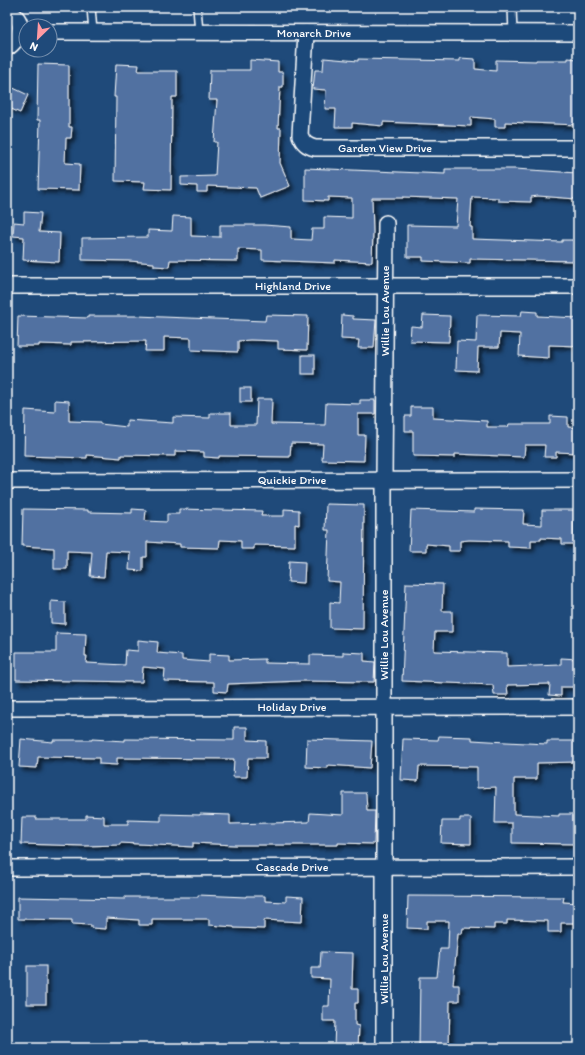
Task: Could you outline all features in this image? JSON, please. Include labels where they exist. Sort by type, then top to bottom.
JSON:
[{"type":"street","points":[[7,12],[18,21]]},
{"type":"street","name":"Monarch Drive","points":[[58,32],[578,33]]},
{"type":"street","name":"Garden View Drive","points":[[306,33],[300,135],[302,141],[308,147],[578,148]]},
{"type":"street","points":[[7,48],[18,39]]},
{"type":"street","name":"Willie Lou Avenue","points":[[384,1048],[384,480],[386,223]]},
{"type":"street","name":"Highland Drive","points":[[7,286],[578,286]]},
{"type":"street","name":"Quickie Drive","points":[[7,481],[578,480]]},
{"type":"street","name":"Holiday Drive","points":[[7,708],[578,707]]},
{"type":"street","name":"Cascade Drive","points":[[7,868],[578,867]]},
{"type":"lane","points":[[92,7],[93,32]]},
{"type":"lane","points":[[197,7],[199,33]]},
{"type":"lane","points":[[512,7],[513,33]]},
{"type":"building","points":[[324,58],[358,61],[358,59],[460,61],[460,58],[475,59],[475,69],[496,71],[496,60],[536,61],[568,60],[568,58],[578,59],[578,125],[505,122],[505,127],[495,127],[495,119],[471,117],[471,126],[383,122],[383,126],[352,123],[352,127],[335,127],[336,109],[325,109],[326,90],[313,89],[315,70],[323,70]]},
{"type":"building","points":[[250,60],[278,62],[278,72],[283,72],[283,87],[280,87],[278,128],[281,128],[280,163],[290,186],[260,198],[256,188],[207,186],[207,192],[197,192],[197,186],[181,185],[181,177],[215,176],[217,142],[214,142],[217,100],[209,100],[210,70],[250,70]]},
{"type":"building","points":[[38,64],[69,65],[69,127],[72,127],[71,138],[66,138],[65,163],[80,164],[79,190],[38,189],[40,120],[37,120]]},
{"type":"building","points":[[116,64],[139,65],[138,71],[177,71],[177,97],[172,97],[171,190],[144,189],[145,182],[115,181],[116,97],[114,97]]},
{"type":"building","points":[[7,85],[28,95],[20,113],[7,107]]},
{"type":"building","points":[[305,168],[445,174],[445,169],[515,169],[577,173],[576,199],[538,196],[531,197],[531,202],[498,201],[498,198],[472,197],[470,227],[472,227],[472,239],[562,242],[562,240],[578,240],[578,261],[470,259],[470,263],[423,261],[423,257],[407,257],[407,225],[456,226],[458,199],[403,197],[372,198],[372,262],[335,260],[335,263],[262,260],[262,250],[238,249],[238,261],[170,260],[169,267],[154,266],[154,263],[82,260],[82,238],[148,237],[148,230],[172,231],[173,216],[191,217],[191,236],[220,237],[220,225],[264,225],[291,227],[291,239],[311,240],[312,229],[324,229],[324,217],[352,218],[352,198],[328,197],[328,201],[305,200]]},
{"type":"building","points":[[24,212],[41,213],[39,232],[60,233],[59,262],[23,260],[24,237],[13,236],[14,222],[24,223]]},
{"type":"building","points":[[522,311],[537,312],[537,316],[578,318],[578,346],[549,345],[549,358],[519,356],[520,334],[500,333],[499,347],[478,347],[477,371],[456,370],[457,341],[476,342],[477,315],[521,316]]},
{"type":"building","points":[[266,315],[308,316],[307,350],[278,349],[278,341],[250,340],[238,341],[238,352],[191,350],[191,338],[164,337],[164,351],[145,351],[146,341],[71,342],[71,345],[39,344],[39,346],[17,346],[18,316],[88,318],[88,316],[137,316],[265,321]]},
{"type":"building","points":[[342,315],[353,316],[353,319],[376,320],[374,348],[358,348],[359,340],[341,339]]},
{"type":"building","points":[[423,315],[450,316],[449,342],[410,341],[411,326],[422,327]]},
{"type":"building","points":[[302,355],[315,355],[315,374],[302,374]]},
{"type":"building","points":[[240,388],[251,388],[251,402],[240,402]]},
{"type":"building","points":[[257,399],[272,399],[271,424],[325,425],[326,403],[360,404],[360,400],[375,400],[375,414],[358,414],[358,435],[365,435],[364,461],[322,460],[323,444],[291,443],[290,457],[219,456],[219,458],[204,457],[204,452],[175,451],[175,456],[121,455],[121,458],[87,455],[87,458],[24,456],[25,410],[55,412],[55,400],[69,401],[69,421],[100,422],[100,424],[127,427],[127,420],[173,423],[173,417],[210,418],[210,413],[231,413],[231,425],[256,425]]},
{"type":"building","points":[[411,407],[433,407],[433,418],[487,421],[487,427],[508,427],[509,424],[550,424],[550,416],[568,417],[568,427],[578,428],[578,453],[556,452],[556,457],[544,457],[545,445],[525,445],[524,457],[455,454],[455,457],[413,456],[413,431],[405,431],[405,416],[411,416]]},
{"type":"building","points":[[326,504],[364,505],[363,629],[330,628],[330,602],[339,603],[340,582],[327,581],[329,530],[325,530]]},
{"type":"building","points":[[23,509],[88,510],[88,512],[132,513],[132,509],[146,510],[145,521],[167,522],[167,514],[179,514],[179,509],[262,511],[261,516],[284,516],[284,509],[299,510],[299,525],[295,524],[295,546],[254,545],[254,549],[241,549],[241,541],[220,540],[219,548],[180,547],[180,544],[147,542],[147,557],[143,557],[143,571],[129,570],[130,552],[106,551],[104,577],[90,576],[92,552],[67,551],[67,569],[54,569],[54,548],[22,546]]},
{"type":"building","points":[[474,509],[524,510],[523,524],[542,525],[542,510],[574,510],[574,544],[562,544],[562,539],[541,538],[541,540],[531,540],[531,548],[508,547],[508,541],[469,540],[460,541],[460,551],[449,551],[449,546],[426,544],[426,551],[409,551],[411,510],[474,512]]},
{"type":"building","points":[[289,561],[305,562],[304,583],[288,582]]},
{"type":"building","points":[[406,583],[443,584],[442,611],[452,611],[452,632],[435,632],[434,651],[507,653],[507,667],[561,665],[561,658],[578,659],[578,687],[561,687],[561,696],[549,695],[550,684],[507,685],[508,695],[494,695],[493,685],[402,681]]},
{"type":"building","points":[[51,601],[65,602],[65,624],[51,623]]},
{"type":"building","points":[[56,633],[86,634],[86,663],[125,665],[126,650],[138,651],[138,640],[158,642],[157,653],[182,655],[182,660],[209,662],[209,654],[229,655],[229,660],[265,659],[265,663],[310,664],[310,655],[343,656],[343,652],[364,653],[364,661],[375,662],[374,682],[302,681],[228,684],[227,692],[214,691],[214,682],[164,681],[165,669],[143,667],[142,682],[16,680],[16,652],[56,652]]},
{"type":"building","points":[[234,727],[247,727],[247,740],[266,741],[266,758],[248,758],[247,777],[233,777],[234,759],[117,758],[117,765],[99,764],[99,758],[38,757],[37,768],[19,767],[21,739],[53,742],[53,740],[92,739],[125,741],[125,739],[234,740]]},
{"type":"building","points":[[439,736],[472,737],[472,740],[547,744],[547,741],[578,741],[578,762],[537,763],[537,779],[514,779],[514,814],[559,816],[559,814],[578,814],[578,844],[512,843],[512,823],[495,823],[496,787],[477,788],[477,767],[419,766],[418,781],[401,780],[403,739],[438,740]]},
{"type":"building","points":[[307,739],[372,741],[370,768],[328,765],[328,768],[306,767]]},
{"type":"building","points":[[343,793],[366,793],[367,811],[375,811],[374,844],[338,843],[338,845],[235,845],[193,843],[193,847],[120,843],[120,845],[84,846],[21,844],[22,817],[36,817],[36,819],[86,819],[86,815],[104,816],[104,824],[128,824],[128,820],[161,821],[161,814],[200,814],[230,815],[230,824],[309,822],[310,813],[343,815]]},
{"type":"building","points":[[460,818],[471,818],[471,844],[441,843],[442,821],[460,821]]},
{"type":"building","points":[[198,895],[246,897],[265,896],[265,901],[286,902],[286,896],[303,897],[302,922],[264,920],[264,929],[209,925],[209,919],[152,919],[152,925],[139,925],[139,920],[106,918],[106,929],[91,928],[91,925],[72,924],[72,920],[18,919],[18,897],[125,899],[125,897],[198,897]]},
{"type":"building","points":[[408,896],[564,897],[563,902],[578,903],[578,923],[561,923],[561,932],[548,932],[548,921],[507,920],[507,924],[494,924],[494,929],[463,928],[462,934],[458,934],[453,985],[459,985],[459,1001],[450,1001],[449,1048],[419,1048],[420,977],[437,977],[440,949],[448,949],[449,921],[427,921],[427,929],[407,928]]},
{"type":"building","points":[[321,952],[353,953],[352,989],[358,989],[358,1003],[355,1003],[355,1025],[359,1026],[358,1048],[334,1048],[335,1021],[323,1021],[323,1006],[329,1006],[330,979],[311,978],[311,968],[320,968]]},
{"type":"building","points":[[27,966],[46,966],[46,1004],[27,1004]]}]
